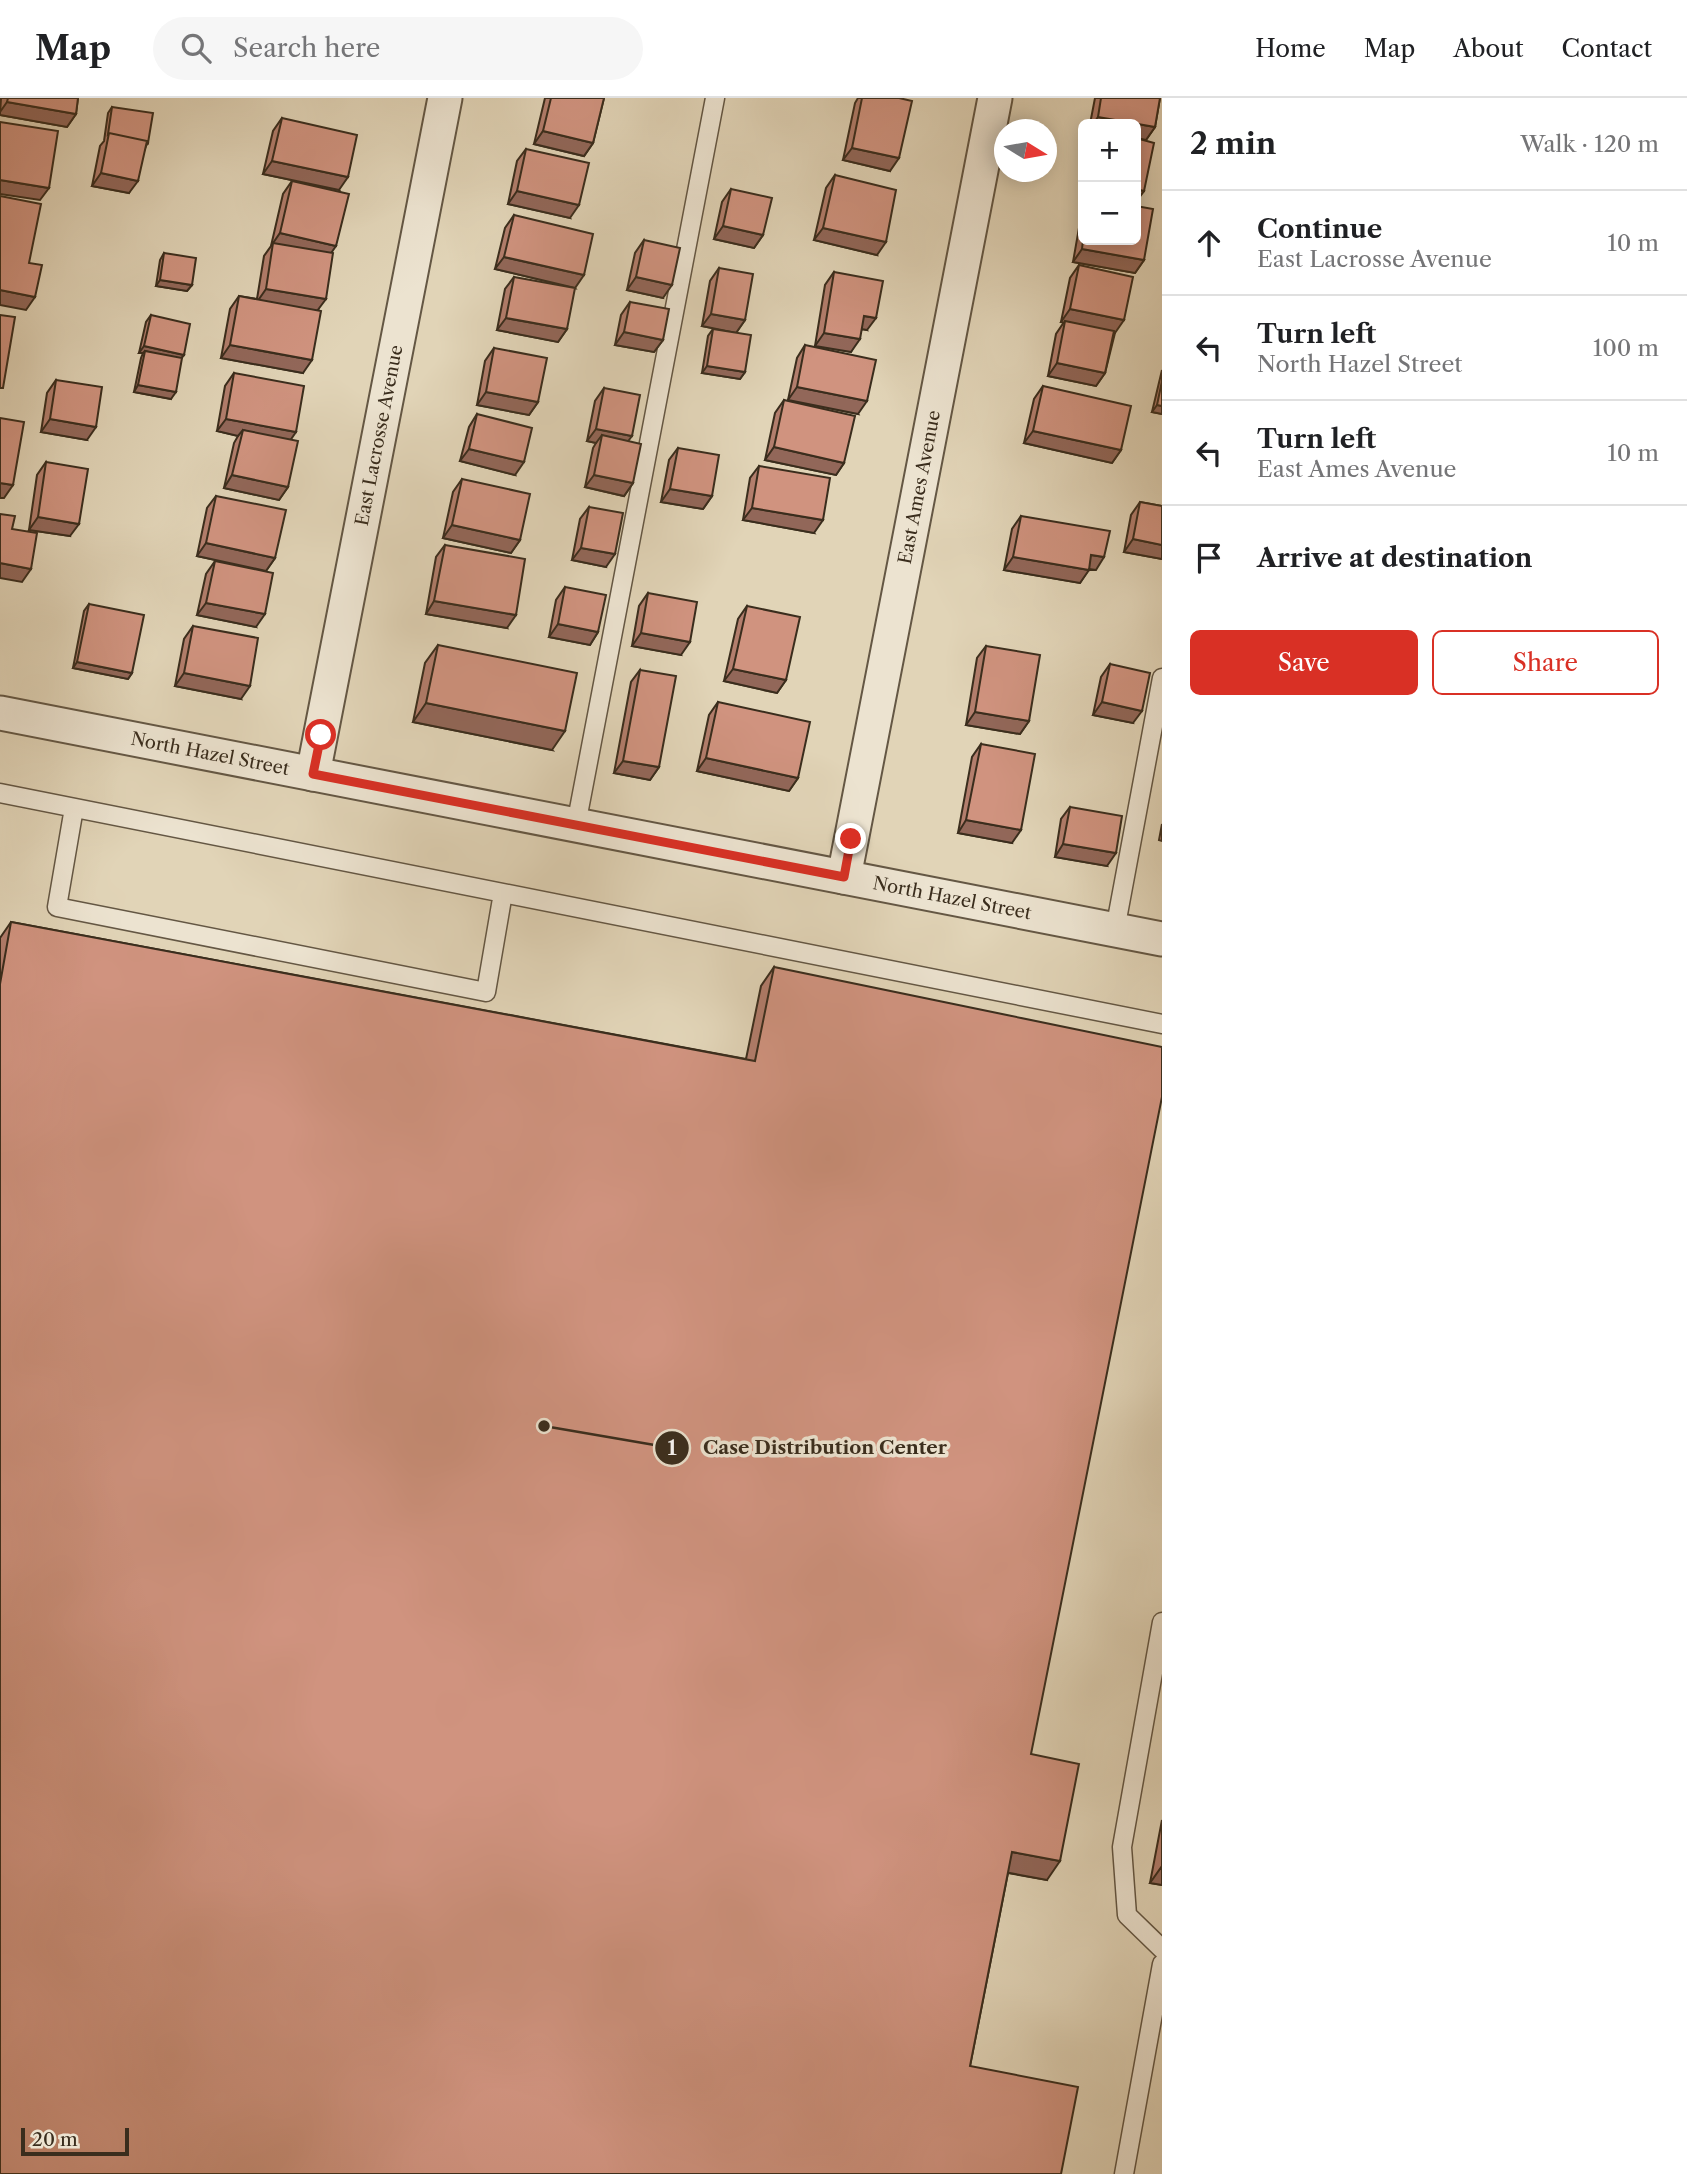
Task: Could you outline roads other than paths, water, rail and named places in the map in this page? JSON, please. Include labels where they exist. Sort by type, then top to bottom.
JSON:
[{"type":"street","name":"East Lacrosse Avenue","points":[[313,774],[445,98]]},
{"type":"street","name":"East Ames Avenue","points":[[844,877],[995,98]]},
{"type":"street","name":"North Hazel Street","points":[[0,713],[1162,939]]},
{"type":"lane","points":[[576,825],[715,98]]},
{"type":"lane","points":[[1115,930],[1162,678]]},
{"type":"lane","points":[[0,793],[1162,1024]]},
{"type":"lane","points":[[74,808],[57,906],[486,992],[503,893]]},
{"type":"lane","points":[[1162,1622],[1122,1847],[1127,1915],[1162,1949]]},
{"type":"lane","points":[[1124,2174],[1162,1964]]},
{"type":"place","name":"Case Distribution Center","points":[[544,1426]]}]
